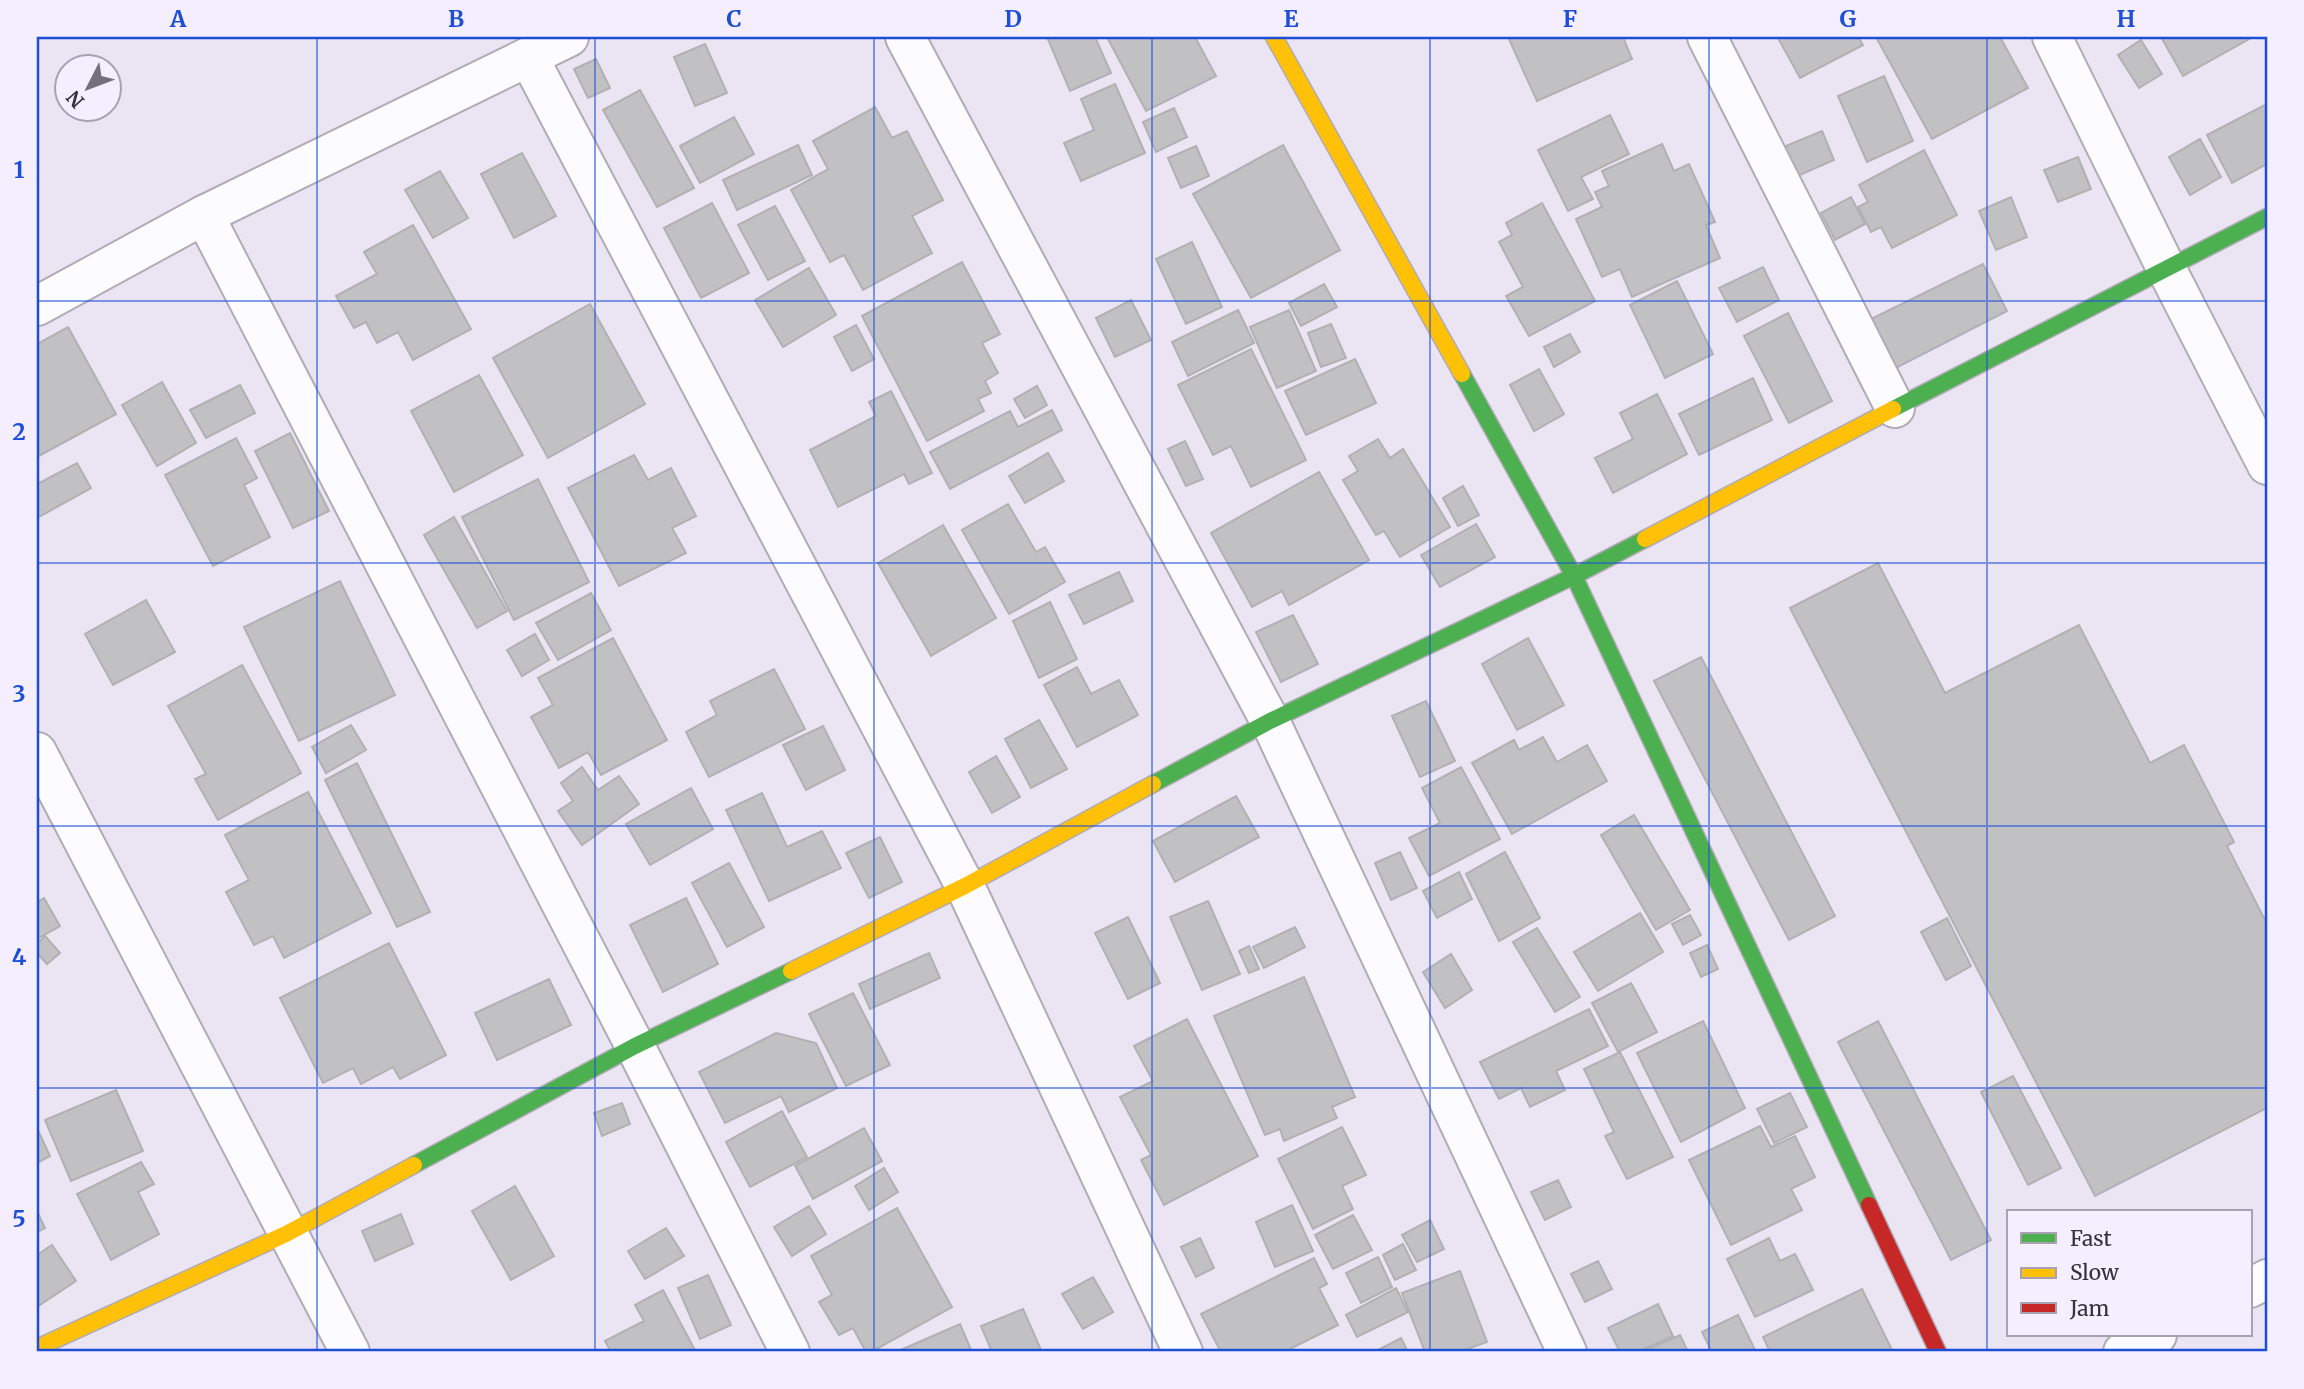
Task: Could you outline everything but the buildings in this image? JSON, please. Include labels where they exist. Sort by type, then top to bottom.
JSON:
[{"type":"street","points":[[37,306],[204,215],[569,37]]},
{"type":"street","points":[[905,37],[1269,720],[1567,1352]]},
{"type":"street","points":[[1274,37],[1574,576],[1938,1352]]},
{"type":"street","points":[[1707,37],[1895,408]]},
{"type":"street","points":[[2052,37],[2267,465]]},
{"type":"street","points":[[529,58],[965,886],[1183,1352]]},
{"type":"street","points":[[204,215],[635,1046],[790,1352]]},
{"type":"street","points":[[37,1348],[286,1234],[635,1046],[965,886],[1269,720],[1574,576],[2267,218]]},
{"type":"street","points":[[37,751],[286,1234],[350,1352]]},
{"type":"street","points":[[2123,1352],[2155,1336]]},
{"type":"traffic: fast","points":[[1893,409],[2267,217]]},
{"type":"traffic: fast","points":[[1462,374],[1574,576],[1869,1205]]},
{"type":"traffic: fast","points":[[1153,784],[1270,721],[1574,576],[1645,539]]},
{"type":"traffic: fast","points":[[414,1165],[635,1046],[791,971]]},
{"type":"traffic: slow","points":[[1274,37],[1462,374]]},
{"type":"traffic: slow","points":[[1645,539],[1893,409]]},
{"type":"traffic: slow","points":[[791,971],[965,886],[1153,784]]},
{"type":"traffic: slow","points":[[37,1348],[286,1234],[414,1165]]},
{"type":"traffic: jam","points":[[1869,1205],[1938,1352]]}]
